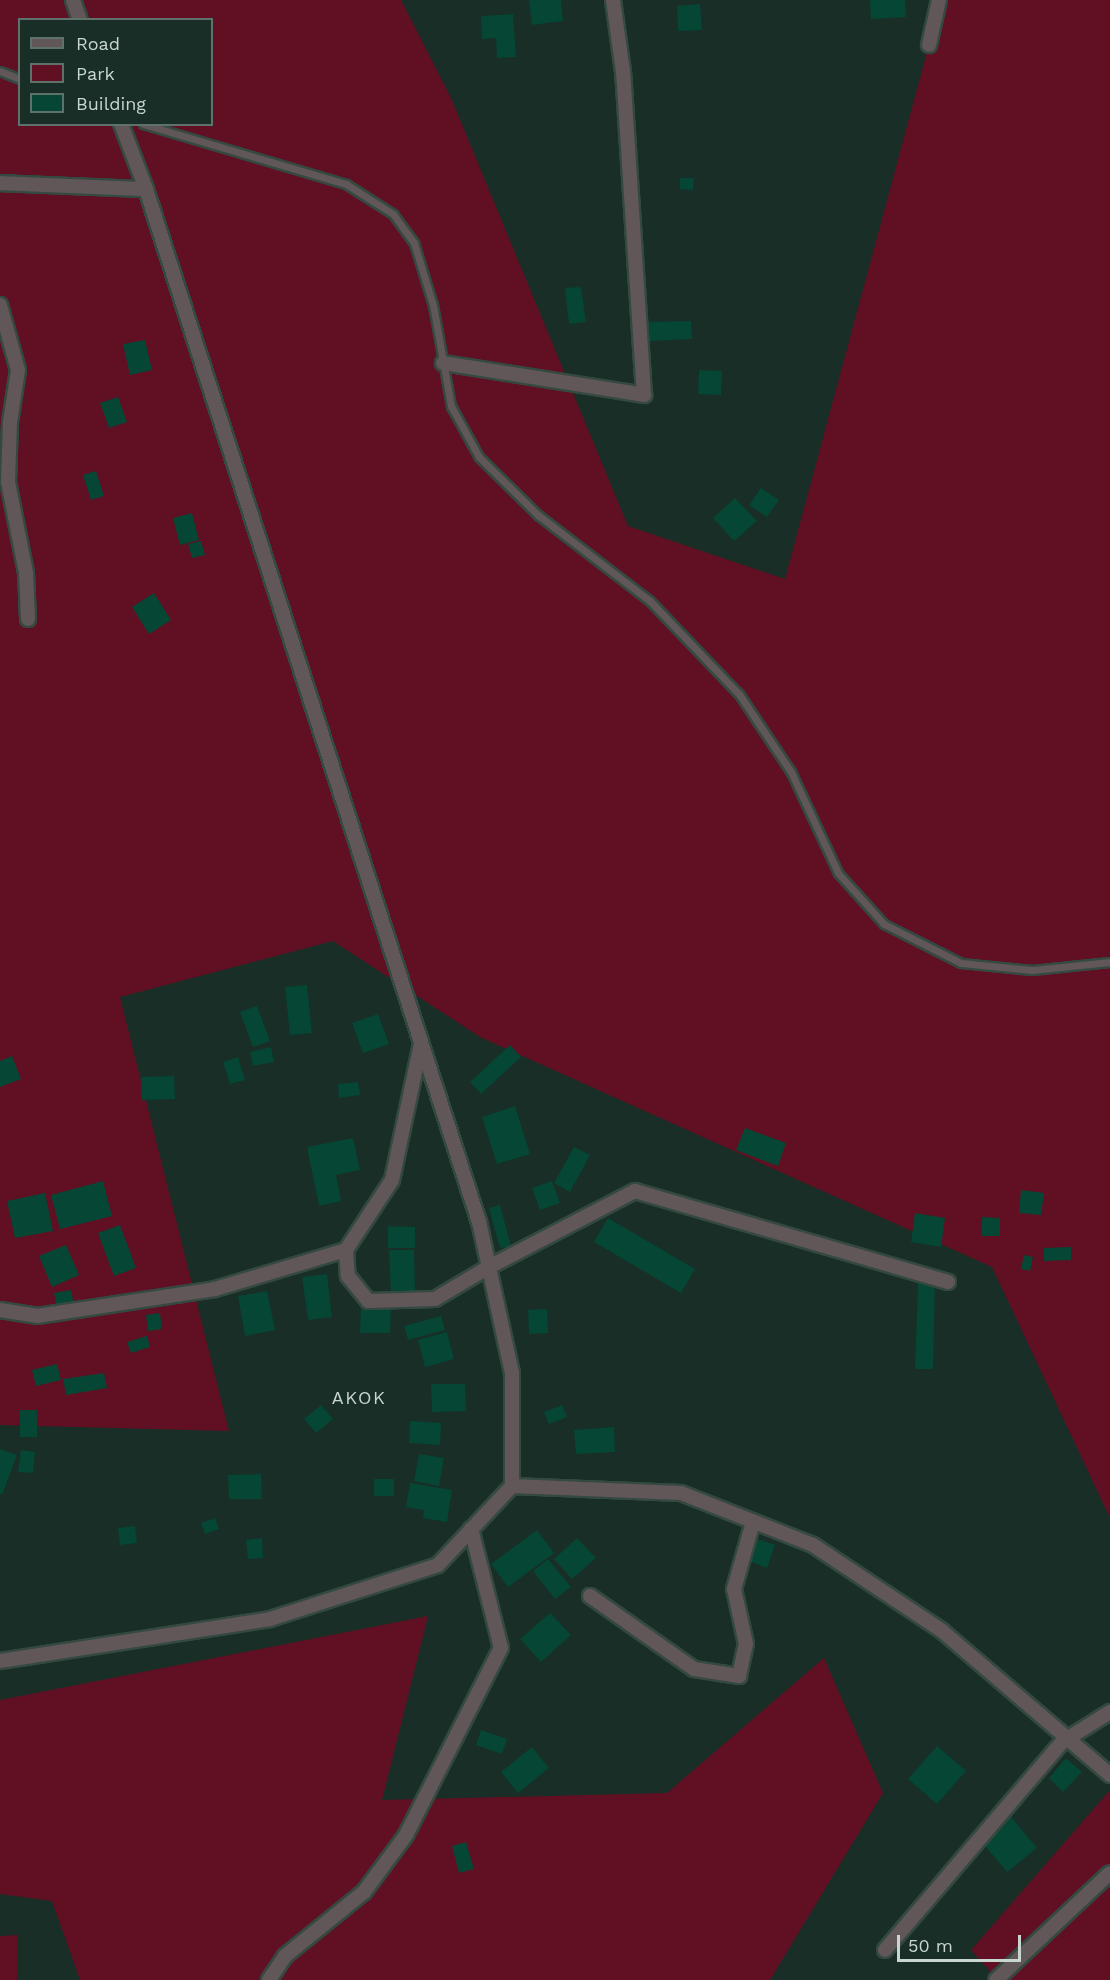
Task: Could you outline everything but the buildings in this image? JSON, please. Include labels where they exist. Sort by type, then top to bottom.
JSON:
[{"type":"street","points":[[73,0],[80,18]]},
{"type":"street","points":[[443,363],[644,395],[623,72],[613,0]]},
{"type":"street","points":[[929,45],[939,0]]},
{"type":"street","points":[[0,1661],[270,1619],[438,1565],[512,1486],[512,1373],[479,1222],[146,189],[122,126]]},
{"type":"street","points":[[0,183],[146,189]]},
{"type":"street","points":[[0,305],[18,370],[10,422],[8,482],[26,573],[28,618]]},
{"type":"street","points":[[422,1044],[392,1180],[346,1250],[348,1276],[368,1301],[435,1299],[489,1267],[635,1191],[948,1282]]},
{"type":"street","points":[[0,1310],[37,1316],[216,1289],[346,1250]]},
{"type":"street","points":[[512,1486],[681,1493],[813,1545],[940,1630],[1110,1775]]},
{"type":"street","points":[[590,1596],[694,1669],[739,1676],[746,1644],[734,1589],[753,1522]]},
{"type":"street","points":[[270,1980],[285,1956],[364,1892],[406,1835],[501,1648],[471,1529]]},
{"type":"street","points":[[885,1950],[1067,1738],[1110,1712]]},
{"type":"street","points":[[996,1980],[1110,1873]]},
{"type":"lane","points":[[0,71],[18,78]]},
{"type":"lane","points":[[150,126],[346,184],[393,214],[414,243],[433,305],[451,406],[479,458],[538,514],[650,601],[739,694],[791,772],[838,873],[884,924],[961,963],[1032,970],[1110,962]]},
{"type":"green space","points":[[0,0],[401,0],[451,98],[628,526],[785,579],[941,0],[1110,0],[1110,1518],[992,1267],[480,1037],[333,941],[120,997],[229,1431],[0,1425]]},
{"type":"green space","points":[[428,1616],[382,1800],[667,1793],[824,1658],[883,1793],[770,1980],[80,1980],[52,1901],[0,1894],[0,1700]]},
{"type":"green space","points":[[1110,1790],[1110,1980],[998,1980],[971,1950]]},
{"type":"green space","points":[[17,1935],[17,1980],[0,1980],[0,1936]]},
{"type":"district","name":"AKOK","points":[[359,1398]]}]
